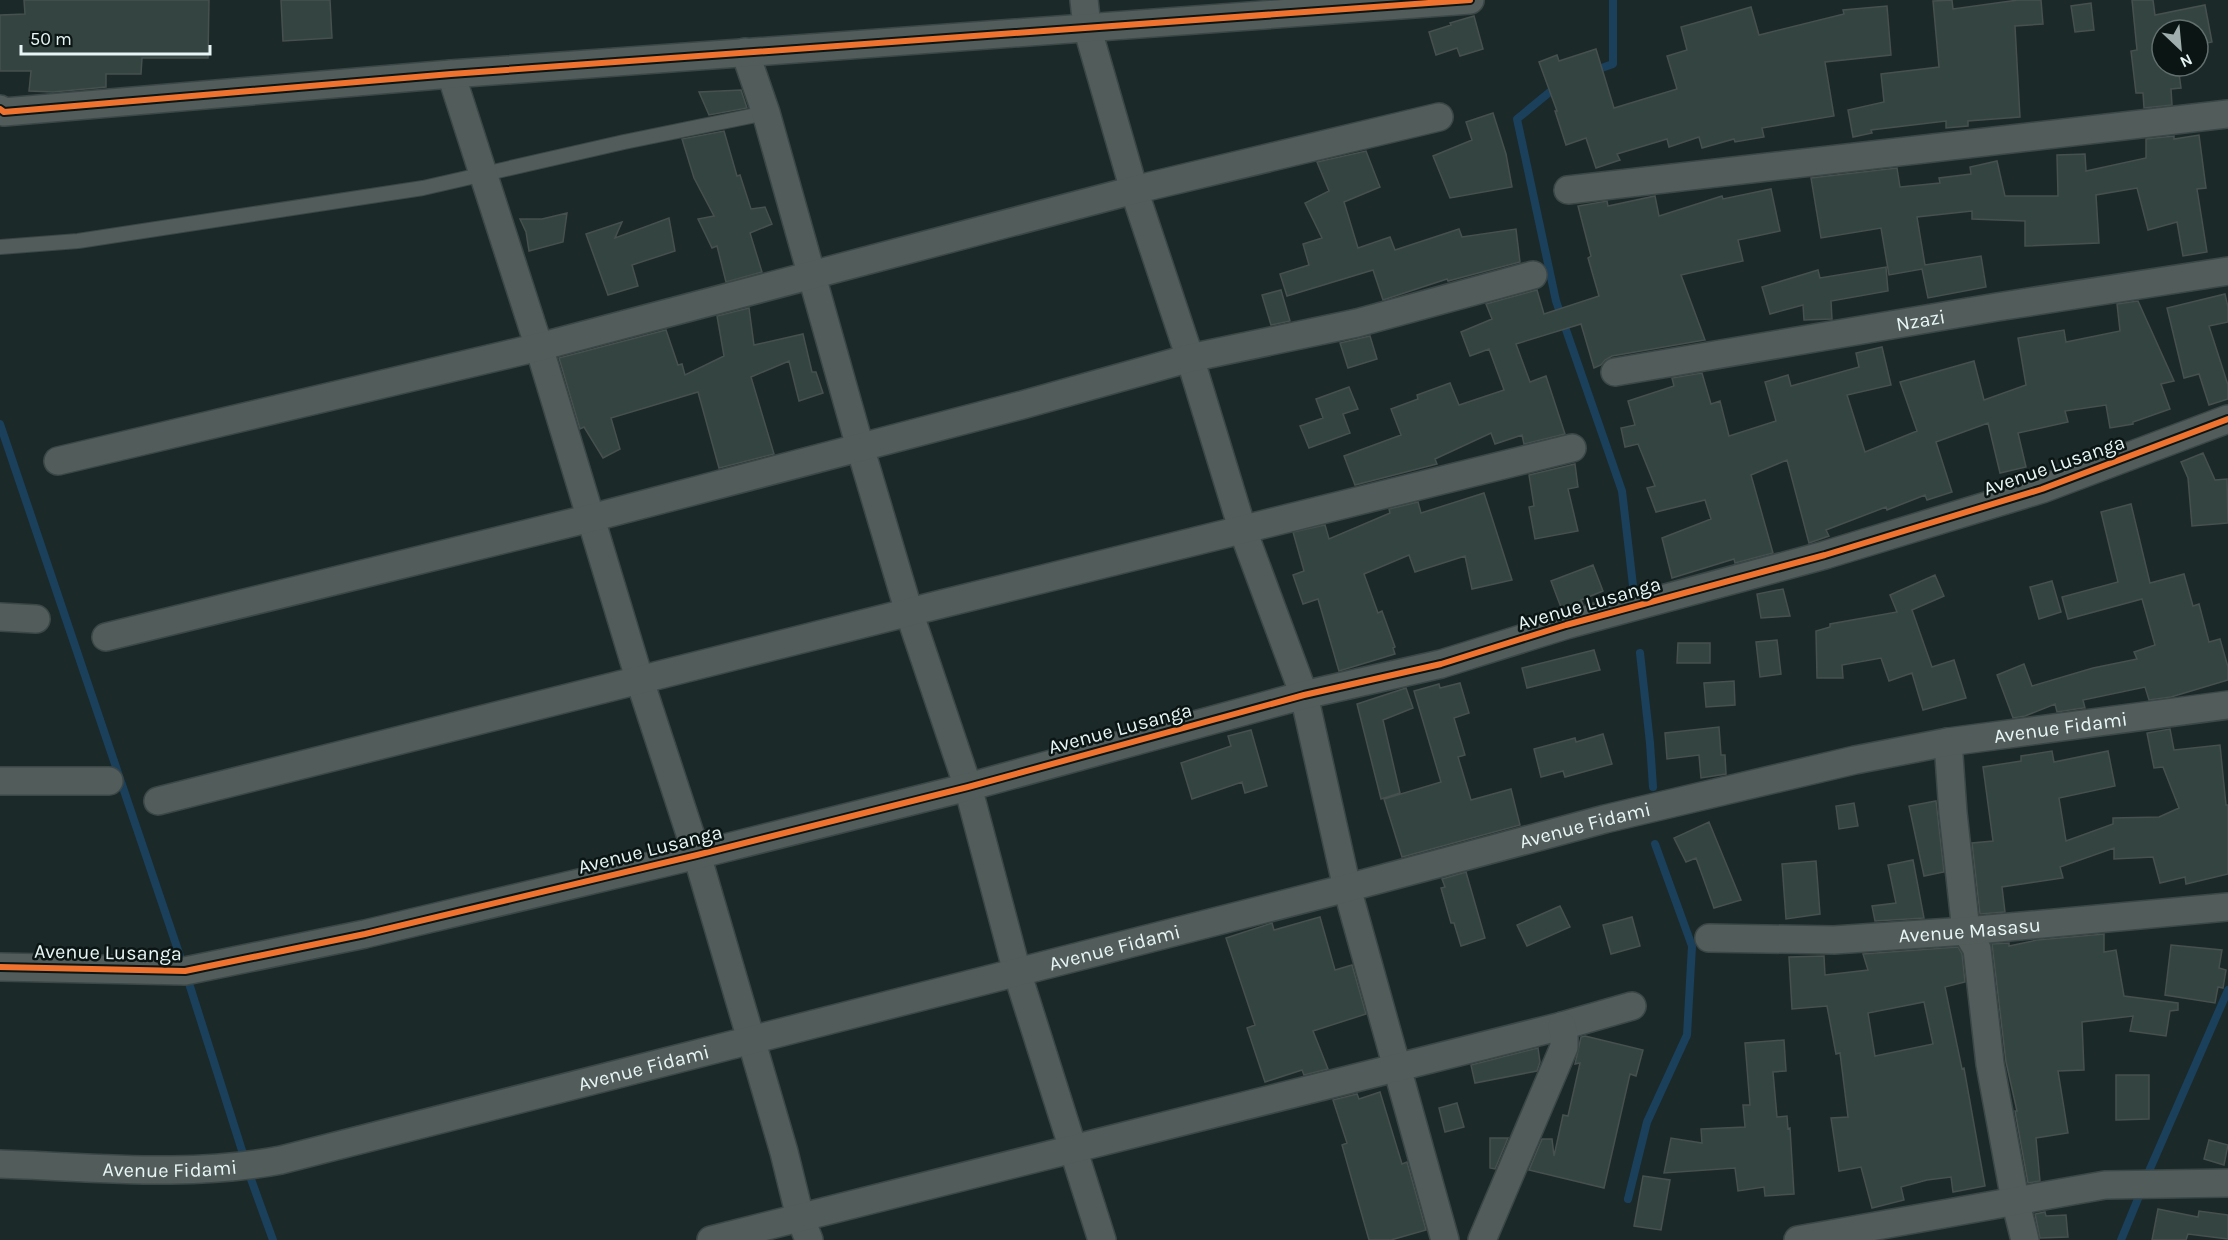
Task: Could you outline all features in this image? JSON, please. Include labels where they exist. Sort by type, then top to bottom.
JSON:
[{"type":"street","points":[[1084,0],[1087,27],[1134,190],[1190,358],[1242,528],[1304,695],[1347,888],[1445,1240]]},
{"type":"street","points":[[0,109],[4,112],[451,74],[1470,0]]},
{"type":"street","points":[[745,52],[766,113],[810,275],[909,612],[968,787],[1017,972],[1102,1240]]},
{"type":"street","points":[[451,74],[539,347],[640,681],[697,855],[804,1228]]},
{"type":"street","points":[[1568,190],[2228,114]]},
{"type":"street","points":[[58,461],[539,347],[1134,190],[1439,117]]},
{"type":"street","name":"Nzazi","points":[[1615,372],[1997,307],[2228,271]]},
{"type":"street","points":[[106,637],[591,518],[1022,405],[1190,358],[1357,323],[1533,275]]},
{"type":"street","name":"Avenue Lusanga","points":[[0,967],[185,971],[364,934],[697,855],[968,787],[1304,695],[1441,664],[1566,625],[1825,555],[2042,489],[2228,419]]},
{"type":"street","points":[[158,801],[1242,528],[1572,448]]},
{"type":"street","points":[[0,617],[36,619]]},
{"type":"street","name":"Avenue Fidami","points":[[0,1164],[164,1170],[247,1167],[292,1158],[1347,888],[1605,819],[1855,760],[1948,742],[2228,705]]},
{"type":"street","points":[[1948,742],[1966,931],[1977,948],[1990,1064],[2015,1200],[2025,1240]]},
{"type":"street","points":[[0,781],[109,781]]},
{"type":"street","name":"Avenue Masasu","points":[[1709,938],[1834,939],[1966,931],[2228,907]]},
{"type":"street","points":[[711,1240],[804,1228],[1074,1148],[1562,1026],[1632,1006]]},
{"type":"street","points":[[1482,1240],[1564,1047],[1562,1026]]},
{"type":"street","points":[[1798,1240],[2105,1185],[2228,1183]]},
{"type":"lane","points":[[0,247],[78,241],[423,188],[624,141],[766,113]]},
{"type":"building","points":[[24,0],[209,0],[208,58],[142,58],[141,74],[106,74],[106,87],[53,92],[29,91],[31,71],[0,71],[0,15],[25,14]]},
{"type":"building","points":[[281,0],[330,0],[332,38],[283,41]]},
{"type":"building","points":[[1952,0],[1953,9],[2018,0],[2041,0],[2043,24],[2015,26],[2020,117],[1968,121],[1968,126],[1946,128],[1946,121],[1871,130],[1872,133],[1853,137],[1848,110],[1884,102],[1881,74],[1939,67],[1933,1]]},
{"type":"building","points":[[2132,0],[2153,0],[2155,15],[2205,5],[2207,18],[2150,18],[2150,78],[2180,78],[2181,88],[2171,89],[2172,105],[2144,108],[2143,93],[2136,93],[2131,51],[2137,50]]},
{"type":"building","points":[[2091,3],[2094,30],[2075,32],[2071,6]]},
{"type":"building","points":[[1887,6],[1891,55],[1825,62],[1834,116],[1762,128],[1764,137],[1735,142],[1734,139],[1702,148],[1699,137],[1669,147],[1667,139],[1617,154],[1620,160],[1596,168],[1586,138],[1566,145],[1555,111],[1557,111],[1539,62],[1557,55],[1559,61],[1596,49],[1614,108],[1677,89],[1667,56],[1687,50],[1681,27],[1751,7],[1759,35],[1844,14],[1843,10]]},
{"type":"building","points":[[1474,16],[1483,49],[1460,56],[1457,48],[1436,55],[1429,32]]},
{"type":"building","points":[[741,90],[747,108],[709,115],[699,92]]},
{"type":"building","points":[[1493,113],[1506,154],[1512,187],[1450,198],[1433,156],[1472,140],[1466,122]]},
{"type":"building","points":[[724,131],[737,176],[740,175],[751,209],[765,207],[772,224],[750,233],[762,272],[726,282],[717,246],[712,248],[698,219],[714,216],[694,178],[682,139]]},
{"type":"building","points":[[2199,135],[2206,188],[2197,189],[2207,252],[2183,256],[2177,222],[2148,230],[2137,188],[2096,195],[2099,243],[2025,246],[2025,221],[1972,219],[1972,211],[1917,217],[1925,265],[1981,256],[1986,287],[1928,298],[1922,269],[1889,275],[1881,228],[1821,238],[1811,178],[1897,168],[1900,187],[1940,183],[1939,178],[1971,174],[1970,167],[1997,161],[2005,196],[2058,196],[2057,155],[2085,154],[2086,171],[2146,158],[2146,139],[2174,136],[2174,139]]},
{"type":"building","points":[[1366,151],[1380,187],[1344,202],[1358,248],[1390,237],[1395,250],[1459,229],[1462,237],[1516,229],[1520,262],[1448,281],[1447,279],[1383,300],[1373,270],[1287,296],[1280,274],[1309,265],[1303,244],[1322,238],[1305,203],[1329,191],[1317,162]]},
{"type":"building","points":[[1771,189],[1780,231],[1738,240],[1743,261],[1681,275],[1705,340],[1612,356],[1594,368],[1581,324],[1516,344],[1530,382],[1546,376],[1565,434],[1524,444],[1522,435],[1495,444],[1491,433],[1435,459],[1437,464],[1355,485],[1344,456],[1401,435],[1391,409],[1418,399],[1417,395],[1450,383],[1459,405],[1504,390],[1489,349],[1470,356],[1461,332],[1492,319],[1486,304],[1537,290],[1544,314],[1599,296],[1588,258],[1591,256],[1578,206],[1607,201],[1608,206],[1655,196],[1659,216],[1722,196],[1723,199]]},
{"type":"building","points":[[567,213],[563,242],[529,251],[526,232],[520,219],[542,219]]},
{"type":"building","points":[[669,218],[675,251],[632,265],[638,286],[608,295],[586,234],[622,222],[615,238]]},
{"type":"building","points":[[1886,267],[1888,291],[1831,301],[1832,319],[1804,320],[1803,305],[1770,314],[1762,287],[1818,270],[1820,278]]},
{"type":"building","points":[[1281,290],[1290,321],[1271,325],[1262,295]]},
{"type":"building","points":[[2225,294],[2228,322],[2209,326],[2228,385],[2228,399],[2209,405],[2199,374],[2184,378],[2167,308]]},
{"type":"building","points":[[2138,301],[2174,381],[2161,384],[2170,409],[2133,422],[2133,424],[2110,428],[2106,405],[2065,411],[2068,422],[2018,433],[2026,467],[2000,473],[1988,423],[1936,442],[1952,492],[1927,500],[1925,495],[1887,510],[1886,507],[1826,530],[1829,536],[1809,543],[1787,460],[1751,475],[1773,553],[1735,563],[1734,559],[1672,578],[1662,538],[1711,519],[1705,500],[1656,512],[1647,488],[1655,486],[1638,444],[1625,447],[1621,428],[1635,425],[1628,401],[1674,386],[1672,378],[1702,373],[1711,404],[1720,401],[1729,436],[1776,421],[1765,382],[1788,375],[1791,386],[1859,367],[1856,353],[1882,347],[1891,385],[1847,395],[1865,452],[1917,431],[1900,382],[1974,361],[1984,400],[2026,385],[2018,338],[2064,330],[2066,342],[2120,331],[2117,304]]},
{"type":"building","points":[[749,308],[754,345],[803,334],[812,372],[816,372],[823,393],[799,401],[789,361],[751,377],[774,454],[719,468],[698,392],[611,418],[620,449],[603,458],[584,427],[580,429],[559,358],[666,330],[678,365],[682,364],[685,375],[724,356],[717,316]]},
{"type":"building","points":[[1370,336],[1377,359],[1348,368],[1340,343]]},
{"type":"building","points":[[1349,387],[1358,409],[1343,414],[1350,433],[1309,448],[1300,426],[1323,418],[1316,399]]},
{"type":"building","points":[[2203,453],[2215,480],[2227,479],[2228,523],[2192,526],[2188,478],[2181,462]]},
{"type":"building","points":[[1575,464],[1578,487],[1568,489],[1578,531],[1535,539],[1529,507],[1534,506],[1529,475]]},
{"type":"building","points":[[1484,493],[1512,580],[1472,589],[1465,556],[1415,572],[1409,555],[1364,574],[1378,613],[1382,611],[1395,647],[1393,648],[1395,654],[1339,671],[1318,599],[1303,604],[1293,575],[1304,571],[1293,532],[1325,525],[1329,539],[1390,513],[1389,509],[1418,502],[1421,513]]},
{"type":"building","points":[[2131,504],[2150,583],[2184,574],[2193,606],[2199,604],[2209,642],[2220,639],[2228,667],[2228,680],[2171,697],[2149,700],[2145,687],[2083,700],[2085,708],[2057,712],[2055,704],[2025,716],[2013,718],[1997,675],[2024,664],[2032,686],[2093,668],[2137,659],[2134,652],[2155,645],[2142,599],[2068,619],[2062,597],[2118,582],[2101,512]]},
{"type":"building","points":[[1593,565],[1603,591],[1581,600],[1583,604],[1562,610],[1551,581]]},
{"type":"building","points":[[1935,575],[1944,596],[1912,610],[1932,667],[1954,660],[1966,698],[1923,710],[1912,673],[1889,681],[1881,658],[1842,665],[1843,678],[1817,678],[1816,631],[1830,627],[1830,624],[1897,612],[1890,595]]},
{"type":"building","points":[[2052,581],[2061,612],[2039,619],[2030,587]]},
{"type":"building","points":[[1783,589],[1790,616],[1761,618],[1757,594]]},
{"type":"building","points":[[1777,640],[1781,674],[1760,677],[1756,642]]},
{"type":"building","points":[[1678,643],[1710,643],[1710,663],[1677,663]]},
{"type":"building","points":[[1594,650],[1600,670],[1527,688],[1522,668]]},
{"type":"building","points":[[1734,681],[1735,705],[1706,707],[1704,683]]},
{"type":"building","points":[[1460,683],[1469,713],[1454,718],[1465,755],[1458,757],[1471,800],[1511,789],[1520,825],[1402,857],[1384,799],[1441,782],[1414,691],[1439,684],[1440,688]]},
{"type":"building","points":[[1406,688],[1413,708],[1383,720],[1400,793],[1381,799],[1357,704]]},
{"type":"building","points":[[1719,727],[1721,755],[1725,755],[1726,774],[1701,778],[1699,755],[1667,759],[1665,733]]},
{"type":"building","points":[[2170,729],[2174,750],[2220,745],[2226,805],[2228,805],[2228,874],[2186,884],[2185,877],[2160,883],[2153,857],[2114,859],[2114,848],[2060,867],[2063,878],[2002,887],[2005,912],[1980,914],[1972,843],[1993,841],[1983,767],[2021,761],[2021,756],[2052,751],[2054,762],[2108,751],[2115,786],[2059,798],[2066,841],[2113,824],[2113,818],[2159,817],[2179,808],[2163,767],[2154,768],[2147,733]]},
{"type":"building","points":[[1251,730],[1267,786],[1245,793],[1242,782],[1192,799],[1181,763],[1231,746],[1228,736]]},
{"type":"building","points":[[1603,734],[1612,764],[1565,777],[1563,771],[1541,777],[1534,749],[1575,738],[1576,742]]},
{"type":"building","points":[[1936,801],[1944,872],[1924,876],[1909,806]]},
{"type":"building","points":[[1854,803],[1858,826],[1839,829],[1836,806]]},
{"type":"building","points":[[1709,822],[1741,900],[1714,908],[1696,858],[1686,862],[1674,838]]},
{"type":"building","points":[[1913,860],[1924,918],[1875,921],[1872,906],[1896,903],[1888,865]]},
{"type":"building","points":[[1816,861],[1820,914],[1786,919],[1782,864]]},
{"type":"building","points":[[1466,872],[1485,938],[1461,946],[1454,923],[1451,923],[1441,888],[1445,887],[1442,879]]},
{"type":"building","points":[[1560,906],[1570,927],[1527,946],[1517,925]]},
{"type":"building","points":[[1320,917],[1335,970],[1352,965],[1366,1014],[1313,1031],[1328,1069],[1304,1075],[1302,1070],[1265,1082],[1247,1028],[1255,1025],[1226,938],[1272,923],[1274,930]]},
{"type":"building","points":[[1632,917],[1640,946],[1611,954],[1603,925]]},
{"type":"building","points":[[2104,934],[2104,952],[2116,950],[2124,996],[2178,1003],[2178,1010],[2170,1011],[2166,1036],[2130,1031],[2133,1016],[2082,1022],[2084,1070],[2058,1071],[2068,1133],[2036,1138],[2040,1181],[2028,1183],[2015,1111],[2017,1111],[2006,1062],[1992,944],[2009,943],[2009,946],[2037,940]]},
{"type":"building","points":[[2171,945],[2222,950],[2219,968],[2226,970],[2223,988],[2218,987],[2215,1003],[2165,995]]},
{"type":"building","points":[[1958,947],[1962,954],[1965,982],[1945,987],[1962,1069],[1964,1068],[1985,1186],[1953,1192],[1951,1177],[1927,1180],[1901,1187],[1904,1200],[1872,1208],[1861,1167],[1839,1171],[1831,1118],[1848,1117],[1840,1053],[1836,1054],[1827,1006],[1792,1009],[1789,957],[1824,956],[1825,975],[1868,970],[1863,954]],"holes":[[[1924,1002],[1933,1044],[1875,1056],[1868,1013]]]},
{"type":"building","points":[[1581,1037],[1643,1050],[1636,1076],[1630,1074],[1604,1188],[1529,1170],[1542,1139],[1552,1139],[1554,1156],[1563,1115],[1568,1116],[1580,1063],[1575,1064]]},
{"type":"building","points":[[1784,1040],[1786,1071],[1773,1072],[1777,1117],[1787,1116],[1788,1129],[1790,1128],[1794,1194],[1765,1196],[1764,1187],[1738,1191],[1735,1168],[1664,1173],[1671,1138],[1702,1143],[1701,1129],[1745,1127],[1743,1105],[1750,1105],[1745,1043]]},
{"type":"building","points":[[1538,1048],[1540,1062],[1537,1071],[1475,1083],[1471,1065]]},
{"type":"building","points":[[2116,1075],[2149,1075],[2149,1119],[2116,1120]]},
{"type":"building","points":[[1380,1092],[1402,1164],[1407,1162],[1426,1230],[1391,1240],[1369,1240],[1342,1145],[1347,1143],[1333,1100],[1357,1094],[1359,1099]]},
{"type":"building","points":[[1457,1103],[1464,1127],[1445,1132],[1439,1108]]},
{"type":"building","points":[[1490,1138],[1508,1138],[1495,1169],[1490,1168]]},
{"type":"building","points":[[2209,1140],[2228,1145],[2224,1165],[2204,1159]]},
{"type":"building","points":[[1643,1176],[1670,1180],[1661,1230],[1634,1226]]},
{"type":"building","points":[[2158,1209],[2198,1217],[2199,1211],[2228,1215],[2228,1239],[2188,1234],[2186,1240],[2152,1240]]},
{"type":"building","points":[[2045,1212],[2046,1216],[2066,1215],[2068,1237],[2040,1238],[2035,1214]]},
{"type":"waterway","points":[[1593,71],[1613,64],[1613,0]]},
{"type":"waterway","points":[[1557,86],[1517,119],[1556,301],[1622,491],[1634,594]]},
{"type":"waterway","points":[[0,424],[183,965]]},
{"type":"waterway","points":[[1640,653],[1653,787]]},
{"type":"waterway","points":[[1628,1199],[1647,1122],[1687,1035],[1692,946],[1655,844]]},
{"type":"waterway","points":[[187,977],[245,1160]]},
{"type":"waterway","points":[[2146,1178],[2228,990]]},
{"type":"waterway","points":[[248,1171],[273,1240]]},
{"type":"waterway","points":[[2121,1240],[2142,1189]]},
{"type":"cycle path","points":[[0,109],[4,112],[451,74],[1470,0]]},
{"type":"cycle path","points":[[0,967],[185,971],[365,934],[697,855],[968,787],[1304,695],[1441,664],[1566,625],[1825,555],[2042,489],[2228,419]]}]
